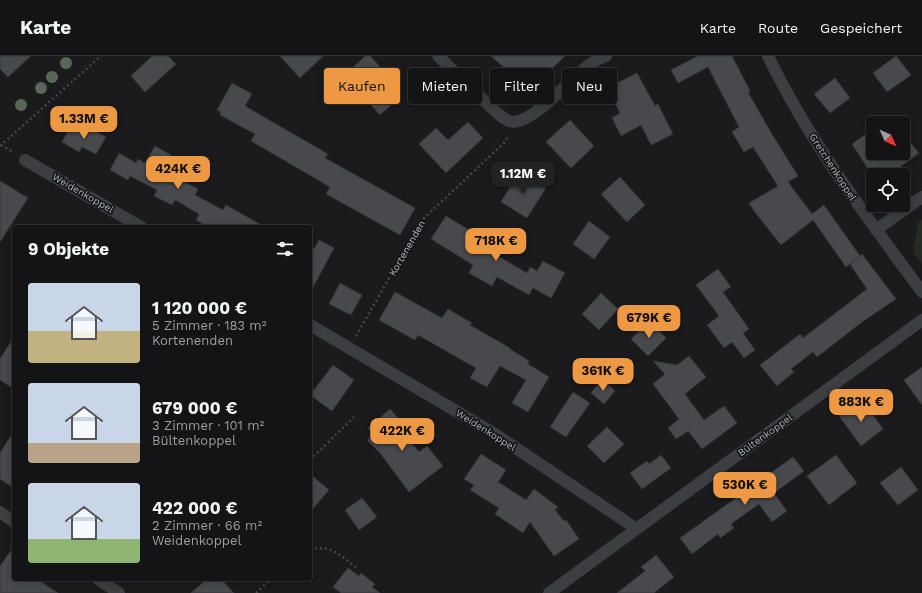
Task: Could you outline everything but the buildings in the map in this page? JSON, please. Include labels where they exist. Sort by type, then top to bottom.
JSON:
[{"type":"street","points":[[438,56],[496,112],[504,119],[513,122],[522,120],[533,113],[592,63],[606,56]]},
{"type":"street","name":"Gretchenkoppel","points":[[768,56],[782,84],[840,181],[922,292]]},
{"type":"street","name":"Weidenkoppel","points":[[25,160],[138,225]]},
{"type":"street","points":[[876,230],[922,197]]},
{"type":"street","name":"Bültenkoppel","points":[[549,593],[922,320]]},
{"type":"street","name":"Weidenkoppel","points":[[312,326],[350,347],[495,434],[637,529]]},
{"type":"street","points":[[0,512],[12,521]]},
{"type":"street","points":[[101,581],[119,593]]},
{"type":"path","points":[[0,146],[101,56]]},
{"type":"path","name":"Kortenenden","points":[[350,347],[423,219],[506,141],[513,122]]},
{"type":"path","points":[[312,458],[354,417]]},
{"type":"path","points":[[312,550],[326,547],[334,550],[357,568]]},
{"type":"path","points":[[256,593],[269,581]]},
{"type":"shaded area","points":[[922,220],[922,264],[913,252],[918,222]]}]
